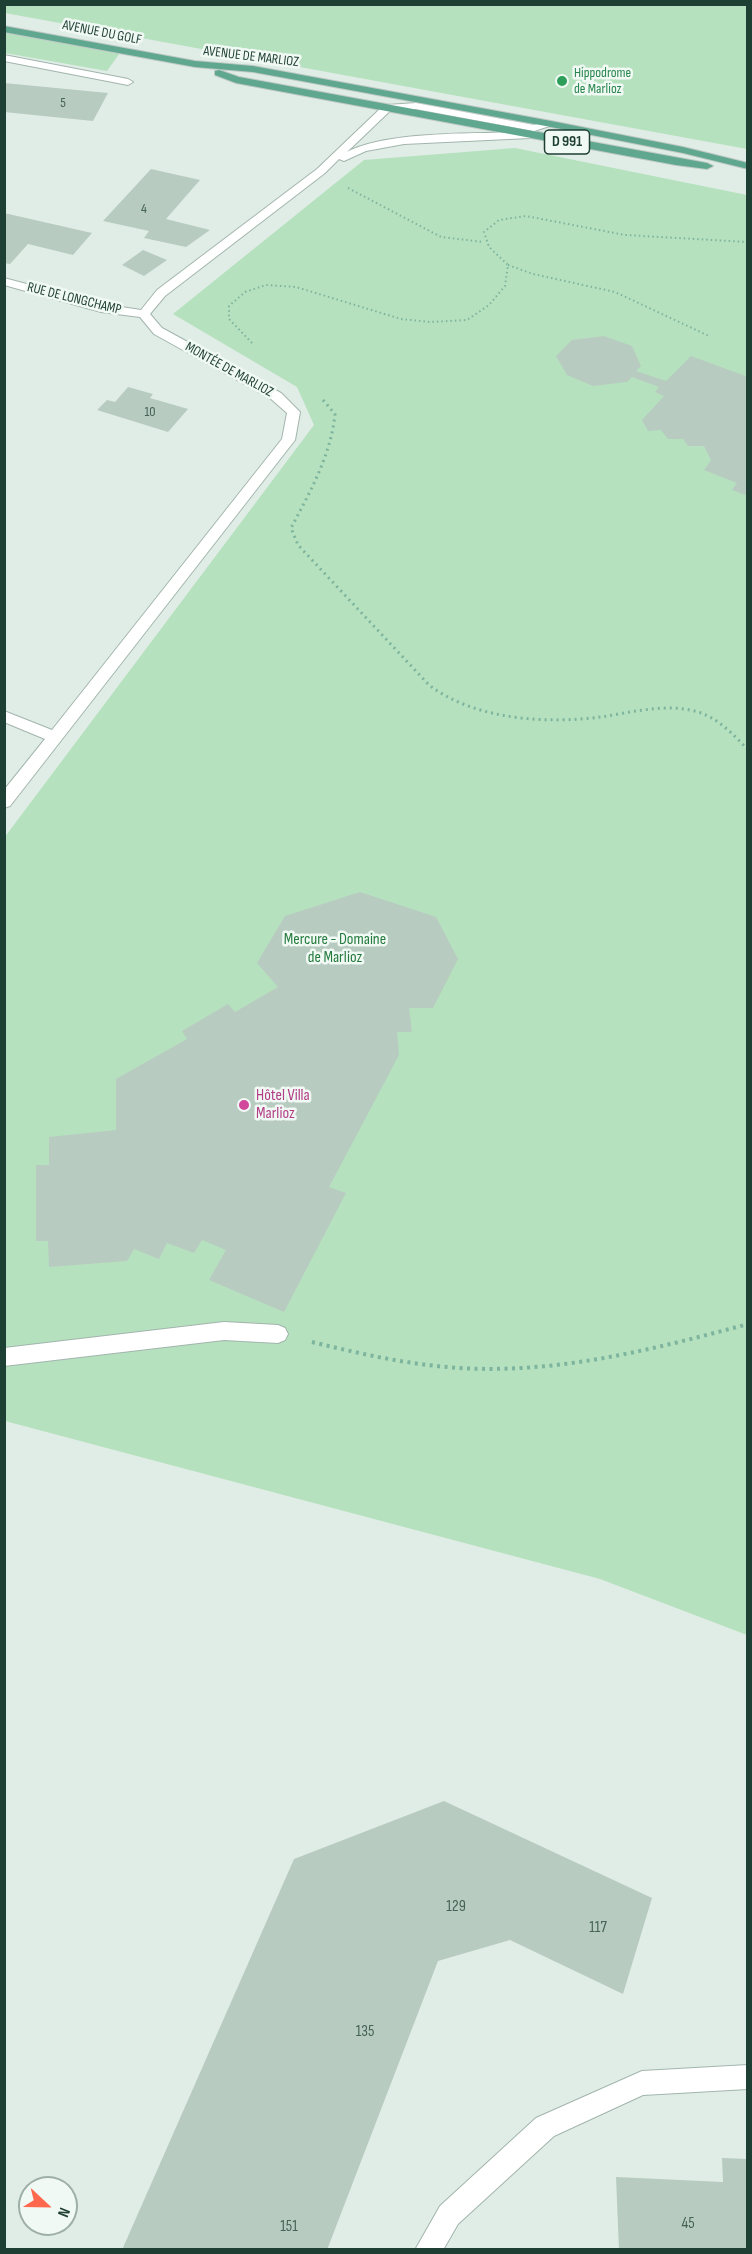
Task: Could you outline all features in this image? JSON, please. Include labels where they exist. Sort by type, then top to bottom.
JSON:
[{"type":"main road","name":"AVENUE DU GOLF","points":[[4,29],[195,64]]},
{"type":"main road","name":"AVENUE DE MARLIOZ","points":[[195,64],[236,80],[676,162],[747,168]]},
{"type":"main road","name":"AVENUE DE MARLIOZ","points":[[195,64],[253,69],[551,124],[683,150],[747,168]]},
{"type":"street","points":[[4,58],[128,82]]},
{"type":"street","points":[[144,314],[161,293],[321,171],[387,108],[416,106],[534,128],[551,124]]},
{"type":"street","points":[[321,171],[363,148],[404,141],[530,135]]},
{"type":"street","name":"RUE DE LONGCHAMP","points":[[4,281],[101,308],[144,314]]},
{"type":"street","name":"MONTÉE DE MARLIOZ","points":[[4,802],[288,440],[294,412],[276,396],[158,331],[144,314]]},
{"type":"street","points":[[4,716],[56,738]]},
{"type":"street","points":[[4,1357],[224,1331],[278,1334]]},
{"type":"street","points":[[428,2250],[448,2215],[545,2127],[642,2083],[747,2077]]},
{"type":"path","points":[[343,186],[441,237],[484,242]]},
{"type":"path","points":[[709,336],[615,292],[554,280],[508,265],[489,251],[484,242],[484,232],[499,220],[526,216],[625,235],[747,242]]},
{"type":"path","points":[[254,345],[229,319],[229,306],[245,292],[266,285],[296,287],[402,319],[430,322],[467,320],[489,305],[505,286],[508,265]]},
{"type":"path","points":[[318,396],[335,414],[335,428],[308,494],[291,528],[298,544],[411,669],[437,693],[458,703],[552,721],[647,709],[671,708],[695,711],[714,720],[736,736],[747,750]]},
{"type":"path","points":[[278,1334],[391,1360],[482,1369],[568,1364],[678,1344],[747,1324]]},
{"type":"green space","name":"Hippodrome de Marlioz","points":[[4,5],[747,5],[747,149],[5,13]]},
{"type":"green space","points":[[4,30],[122,50],[107,71],[5,53]]},
{"type":"green space","name":"Mercure - Domaine de Marlioz","points":[[515,148],[747,195],[747,1635],[600,1579],[5,1421],[4,838],[314,425],[297,387],[173,314],[364,160]]},
{"type":"building","points":[[4,83],[108,93],[93,121],[4,112]]},
{"type":"building","points":[[151,169],[200,180],[166,219],[210,230],[186,247],[144,238],[149,231],[103,221]]},
{"type":"building","points":[[4,213],[92,233],[73,255],[28,244],[10,264],[4,263]]},
{"type":"building","points":[[143,250],[167,260],[144,276],[122,265]]},
{"type":"building","points":[[604,336],[632,346],[641,366],[636,371],[666,381],[691,356],[748,377],[748,496],[732,490],[737,483],[704,470],[711,460],[704,446],[688,446],[683,439],[668,439],[661,430],[648,431],[642,420],[664,396],[655,392],[659,387],[632,377],[627,382],[593,386],[567,375],[556,356],[572,340]]},
{"type":"building","points":[[128,387],[153,394],[150,398],[188,409],[168,432],[97,410],[107,400],[115,402]]},
{"type":"building","name":"Hôtel Villa Marlioz","points":[[360,892],[436,917],[458,959],[433,1008],[409,1008],[412,1032],[397,1032],[399,1055],[329,1187],[346,1193],[284,1312],[209,1280],[226,1250],[202,1240],[194,1253],[167,1243],[159,1259],[134,1249],[127,1261],[49,1267],[48,1241],[36,1241],[36,1165],[49,1165],[49,1137],[116,1130],[116,1079],[187,1039],[182,1031],[228,1004],[235,1012],[278,987],[257,963],[285,916]]},
{"type":"building","points":[[444,1801],[652,1898],[623,1994],[510,1940],[438,1961],[327,2250],[122,2250],[294,1859]]},
{"type":"building","points":[[722,2158],[748,2159],[748,2250],[619,2250],[616,2177],[723,2182]]},
{"type":"place","name":"Hippodrome de Marlioz","points":[[562,81]]},
{"type":"place","name":"Hôtel Villa Marlioz","points":[[244,1105]]}]
